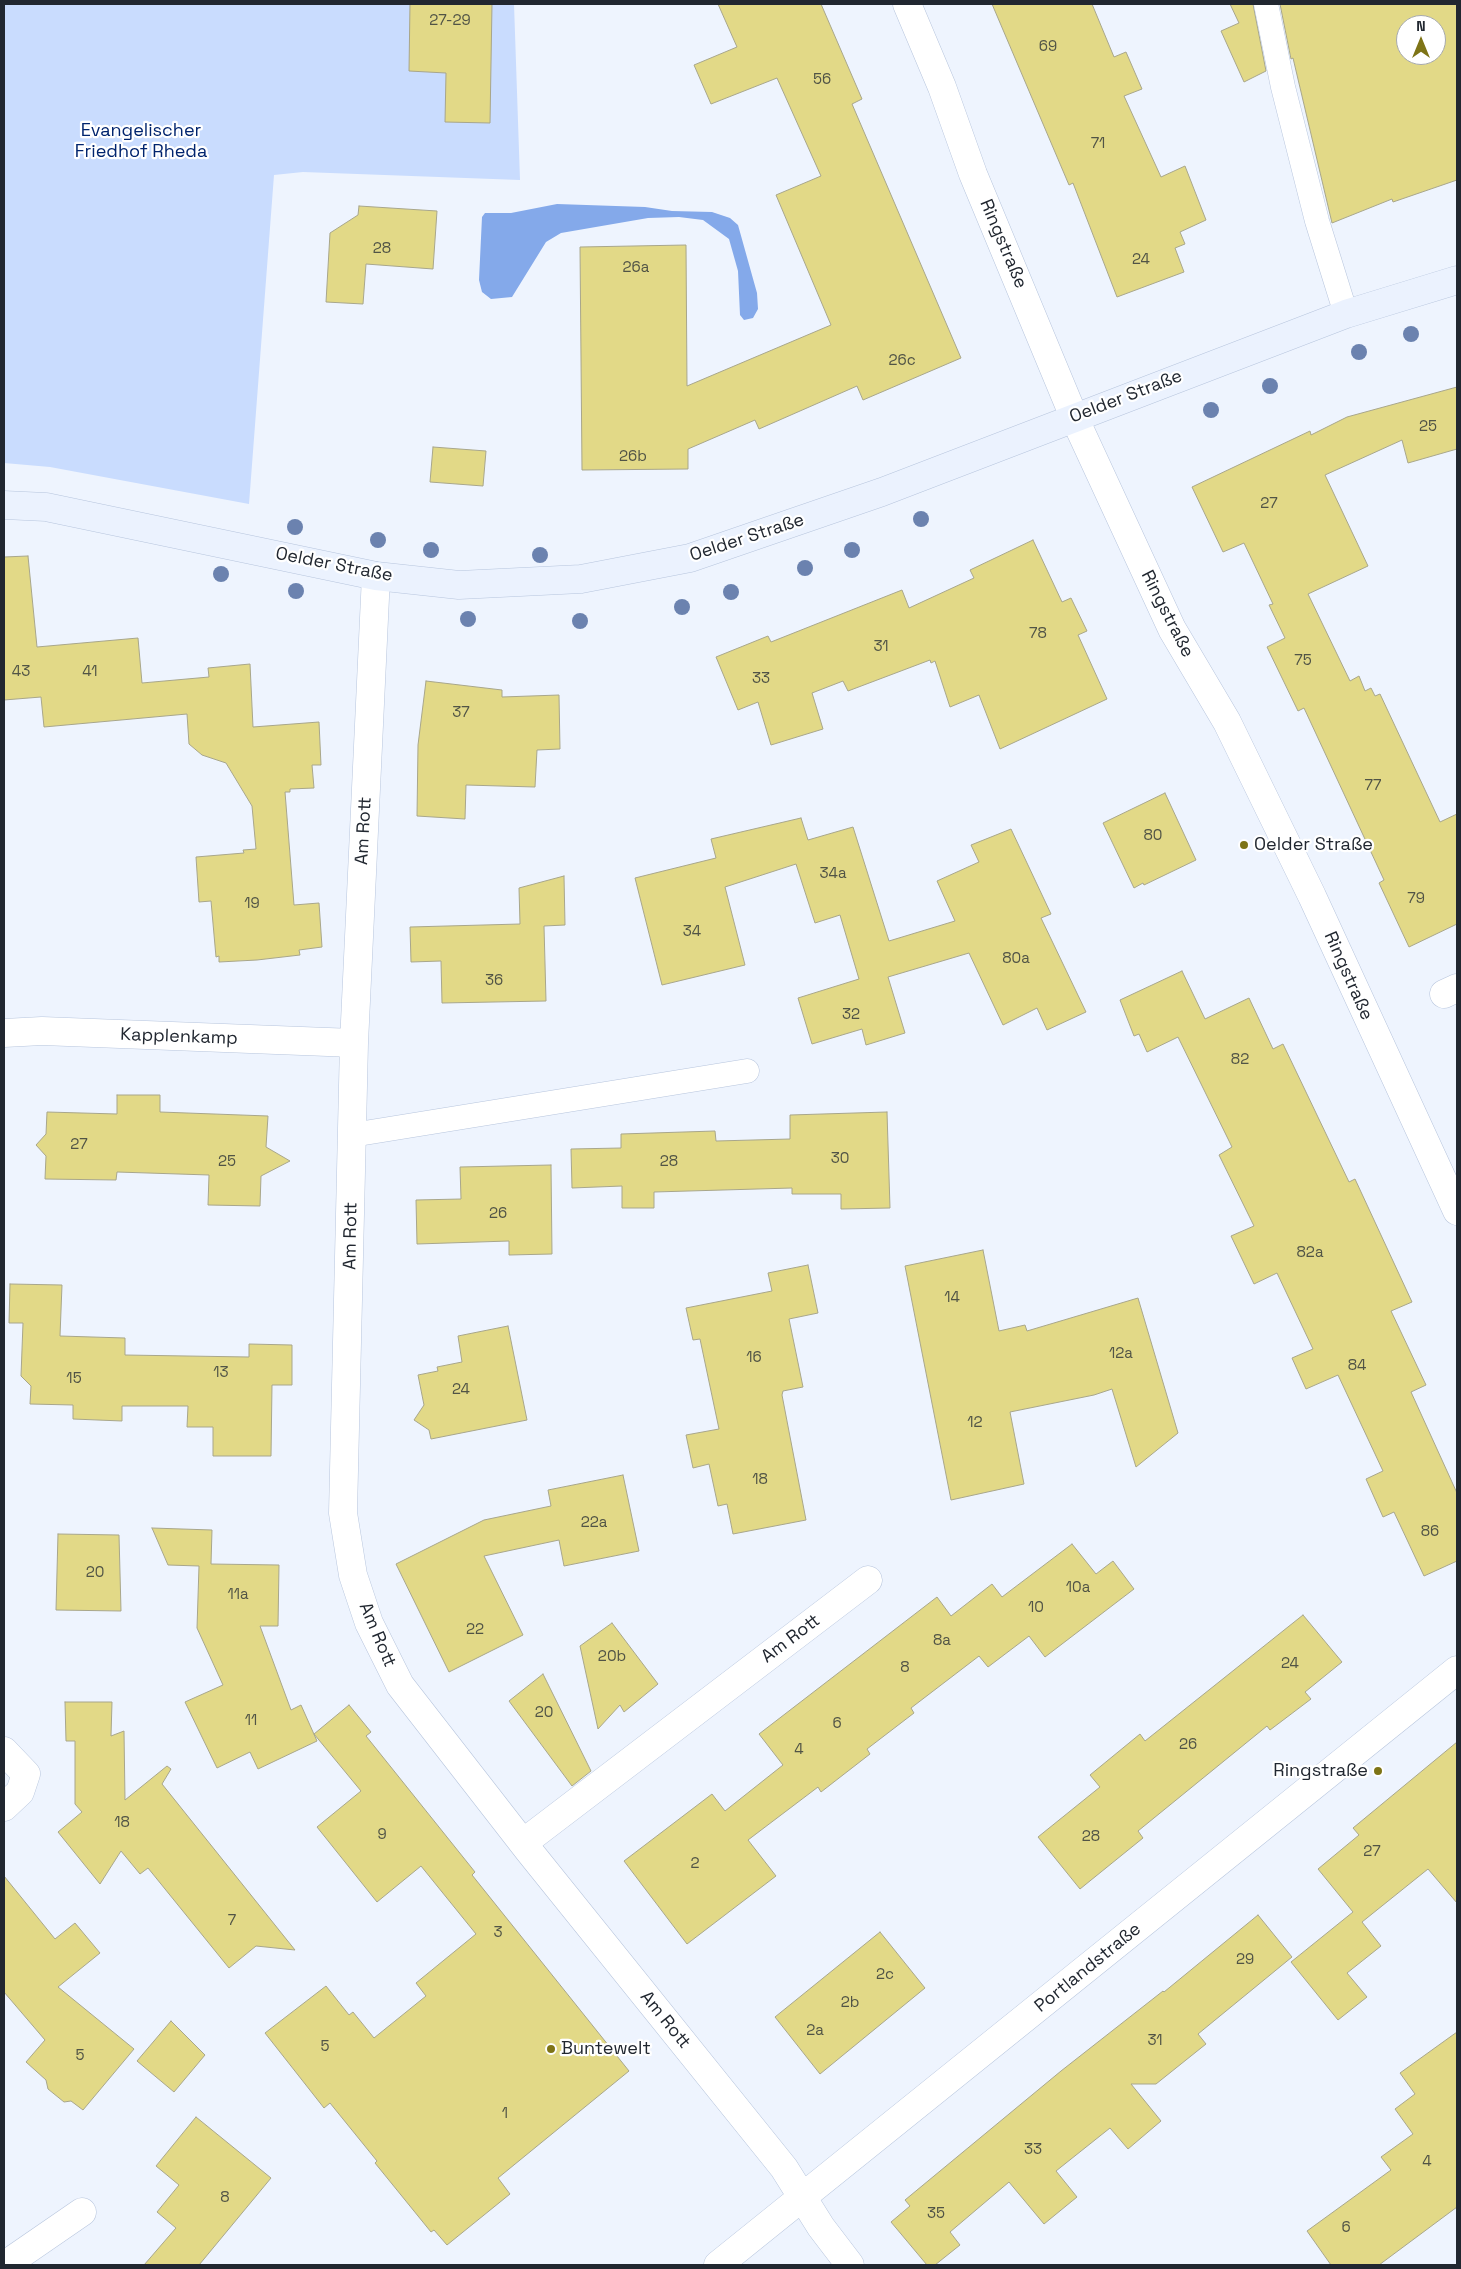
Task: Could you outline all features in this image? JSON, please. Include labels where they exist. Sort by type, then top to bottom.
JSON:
[{"type":"street","name":"Ringstraße","points":[[907,4],[942,87],[973,174],[1074,417],[1172,630],[1227,722],[1312,896],[1457,1211]]},
{"type":"street","name":"Oelder Straße","points":[[4,505],[46,507],[376,576],[459,585],[581,579],[690,558],[882,492],[1346,314],[1457,280]]},
{"type":"street","name":"Am Rott","points":[[376,576],[354,1043],[343,1513],[353,1575],[369,1623],[400,1685],[523,1843],[784,2168],[821,2227],[850,2265]]},
{"type":"street","name":"Kapplenkamp","points":[[4,1033],[42,1032],[354,1043]]},
{"type":"street","name":"Am Rott","points":[[523,1843],[868,1580]]},
{"type":"street","name":"Portlandstraße","points":[[718,2265],[804,2198],[1457,1670]]},
{"type":"street","points":[[4,1752],[26,1774],[20,1792],[4,1807]]},
{"type":"street","points":[[5,2265],[82,2212]]},
{"type":"lane","points":[[1266,4],[1283,86],[1315,211],[1346,314]]},
{"type":"lane","points":[[352,1135],[748,1071]]},
{"type":"green space","name":"Evangelischer Friedhof Rheda","points":[[4,4],[514,4],[520,180],[303,172],[274,175],[249,504],[50,467],[4,463]]},
{"type":"water","points":[[557,204],[645,207],[672,211],[712,212],[730,218],[738,225],[757,293],[758,309],[753,318],[744,320],[740,315],[738,271],[729,239],[703,220],[679,217],[648,218],[561,233],[546,242],[512,297],[491,299],[482,292],[479,280],[482,217],[485,213],[511,213]]},
{"type":"building","points":[[410,4],[492,4],[490,123],[445,122],[446,73],[409,71]]},
{"type":"building","points":[[718,4],[821,4],[862,99],[852,104],[961,358],[863,400],[857,386],[759,429],[755,420],[688,449],[688,469],[582,470],[580,247],[686,245],[687,386],[831,325],[776,195],[821,176],[777,78],[711,104],[694,65],[737,47]]},
{"type":"building","points":[[992,4],[1092,4],[1114,57],[1126,52],[1142,89],[1124,96],[1161,177],[1185,166],[1206,220],[1180,232],[1185,244],[1175,248],[1184,272],[1117,297],[1073,183],[1069,185]]},
{"type":"building","points":[[1230,4],[1253,4],[1266,71],[1244,82],[1221,31],[1239,23]]},
{"type":"building","points":[[1280,4],[1457,4],[1457,180],[1393,202],[1392,199],[1332,223],[1293,58],[1291,59]]},
{"type":"building","points":[[359,206],[437,211],[433,269],[366,264],[363,304],[326,302],[330,233],[358,215]]},
{"type":"building","points":[[1457,387],[1457,449],[1408,463],[1402,440],[1325,475],[1368,566],[1308,594],[1350,681],[1359,676],[1365,691],[1371,688],[1375,696],[1380,694],[1440,822],[1457,814],[1457,924],[1409,947],[1379,883],[1384,880],[1304,708],[1298,711],[1267,647],[1285,638],[1269,605],[1273,604],[1244,543],[1223,552],[1192,487],[1310,431],[1311,435],[1347,417]]},
{"type":"building","points":[[433,447],[486,451],[483,486],[430,482]]},
{"type":"building","points":[[1033,540],[1062,602],[1071,598],[1087,631],[1078,635],[1107,699],[1000,749],[979,695],[950,707],[935,661],[931,663],[930,660],[848,691],[843,681],[812,693],[823,729],[771,745],[758,702],[738,710],[716,657],[768,636],[771,642],[902,590],[909,608],[974,578],[970,570]]},
{"type":"building","points":[[28,556],[37,647],[138,638],[142,683],[209,677],[208,668],[250,664],[253,727],[319,722],[321,765],[312,765],[314,788],[290,789],[290,792],[285,792],[294,905],[319,903],[322,947],[299,950],[300,955],[257,960],[219,962],[219,956],[216,957],[211,901],[199,902],[196,857],[244,853],[243,850],[256,849],[252,806],[226,763],[202,755],[189,744],[187,714],[44,727],[41,697],[4,700],[4,557]]},
{"type":"building","points":[[426,681],[502,690],[502,697],[559,695],[560,749],[537,750],[535,787],[466,785],[465,819],[417,816],[418,745]]},
{"type":"building","points":[[1165,793],[1196,860],[1134,888],[1103,823]]},
{"type":"building","points":[[801,818],[808,840],[853,827],[889,941],[955,921],[937,881],[979,862],[971,845],[1011,829],[1051,914],[1041,918],[1086,1012],[1047,1030],[1037,1008],[1003,1025],[969,953],[888,977],[905,1033],[866,1045],[862,1029],[812,1044],[798,998],[859,979],[840,915],[815,923],[796,864],[725,887],[745,965],[662,985],[635,878],[716,858],[711,839]]},
{"type":"building","points":[[564,876],[565,925],[544,926],[546,1001],[442,1003],[441,961],[411,962],[410,927],[520,924],[519,888]]},
{"type":"building","points":[[1182,971],[1205,1019],[1249,998],[1273,1049],[1283,1044],[1349,1182],[1355,1179],[1412,1302],[1391,1311],[1426,1385],[1411,1392],[1457,1493],[1457,1561],[1424,1576],[1394,1512],[1383,1517],[1366,1479],[1383,1471],[1338,1375],[1306,1389],[1292,1358],[1313,1349],[1277,1273],[1254,1284],[1231,1236],[1254,1226],[1219,1155],[1232,1147],[1178,1037],[1147,1052],[1139,1034],[1134,1036],[1120,1000]]},
{"type":"building","points":[[117,1095],[160,1095],[160,1112],[268,1116],[266,1147],[290,1161],[261,1176],[260,1206],[208,1205],[209,1175],[117,1172],[116,1180],[45,1179],[46,1156],[36,1145],[46,1134],[47,1112],[117,1114]]},
{"type":"building","points":[[887,1112],[890,1208],[841,1209],[841,1194],[792,1194],[792,1188],[654,1192],[654,1208],[622,1208],[622,1186],[572,1188],[571,1149],[621,1148],[621,1134],[715,1131],[716,1141],[790,1139],[790,1115]]},
{"type":"building","points":[[551,1165],[552,1254],[509,1255],[509,1241],[417,1244],[416,1200],[461,1199],[460,1167]]},
{"type":"building","points":[[983,1250],[999,1331],[1025,1325],[1027,1331],[1138,1298],[1178,1433],[1136,1467],[1112,1389],[1094,1395],[1010,1412],[1024,1484],[951,1500],[905,1266]]},
{"type":"building","points":[[808,1265],[818,1313],[789,1319],[803,1387],[783,1391],[782,1395],[806,1520],[733,1534],[727,1504],[718,1506],[709,1464],[693,1468],[686,1435],[719,1429],[700,1339],[693,1340],[686,1308],[772,1291],[768,1273]]},
{"type":"building","points":[[10,1284],[62,1285],[60,1336],[125,1338],[125,1355],[249,1357],[249,1344],[292,1345],[292,1385],[272,1385],[271,1456],[213,1456],[213,1427],[187,1427],[188,1406],[122,1406],[122,1421],[73,1419],[73,1405],[30,1404],[31,1386],[21,1376],[23,1323],[9,1323]]},
{"type":"building","points":[[508,1326],[527,1420],[431,1439],[429,1430],[414,1420],[424,1405],[418,1375],[438,1371],[437,1367],[462,1362],[458,1336]]},
{"type":"building","points":[[623,1475],[639,1551],[564,1566],[559,1540],[484,1556],[523,1635],[449,1672],[396,1564],[484,1520],[551,1506],[548,1490]]},
{"type":"building","points":[[152,1528],[212,1530],[211,1564],[279,1565],[278,1626],[260,1626],[291,1710],[301,1705],[317,1741],[258,1769],[250,1752],[217,1768],[185,1702],[223,1685],[197,1628],[199,1566],[168,1565]]},
{"type":"building","points":[[58,1534],[119,1535],[121,1611],[56,1610]]},
{"type":"building","points":[[1072,1544],[1096,1574],[1113,1561],[1134,1589],[1045,1657],[1029,1636],[988,1667],[979,1656],[911,1708],[914,1713],[867,1749],[870,1754],[821,1792],[818,1787],[748,1840],[776,1876],[687,1944],[624,1861],[712,1794],[725,1811],[783,1765],[759,1734],[937,1597],[951,1616],[992,1584],[1002,1597]]},
{"type":"building","points":[[1303,1615],[1342,1662],[1305,1692],[1311,1699],[1270,1730],[1267,1726],[1138,1831],[1143,1838],[1080,1889],[1038,1837],[1100,1787],[1090,1775],[1140,1734],[1145,1741]]},
{"type":"building","points":[[612,1623],[658,1684],[624,1712],[620,1705],[598,1729],[580,1646]]},
{"type":"building","points":[[543,1674],[591,1771],[572,1786],[509,1701]]},
{"type":"building","points":[[65,1702],[112,1702],[111,1736],[124,1731],[125,1800],[167,1766],[171,1769],[162,1784],[295,1950],[256,1946],[229,1968],[148,1868],[140,1874],[121,1851],[100,1884],[58,1832],[82,1812],[75,1804],[75,1741],[66,1741]]},
{"type":"building","points":[[349,1705],[371,1732],[366,1736],[475,1872],[472,1875],[629,2071],[498,2178],[510,2194],[447,2245],[434,2230],[431,2232],[375,2163],[377,2161],[330,2103],[324,2108],[265,2033],[326,1986],[349,2015],[353,2012],[374,2038],[426,1996],[416,1983],[476,1934],[421,1866],[377,1902],[317,1827],[361,1791],[314,1734]]},
{"type":"building","points":[[1457,1742],[1457,1903],[1428,1869],[1362,1922],[1381,1946],[1347,1973],[1367,1997],[1338,2020],[1291,1962],[1353,1912],[1318,1869],[1359,1835],[1353,1828]]},
{"type":"building","points":[[4,1876],[55,1939],[75,1923],[100,1953],[58,1987],[134,2049],[83,2110],[71,2101],[64,2102],[48,2089],[46,2080],[26,2062],[45,2040],[4,1992]]},
{"type":"building","points":[[1258,1915],[1292,1957],[1198,2034],[1206,2044],[1156,2084],[1131,2084],[1161,2121],[1128,2149],[1110,2128],[1056,2171],[1077,2197],[1044,2224],[1009,2182],[950,2232],[960,2245],[935,2265],[927,2265],[891,2222],[910,2206],[905,2200],[1061,2071],[1164,1992]]},
{"type":"building","points":[[880,1932],[925,1988],[820,2074],[775,2017]]},
{"type":"building","points":[[171,2021],[205,2055],[174,2092],[137,2061]]},
{"type":"building","points":[[1457,2032],[1457,2207],[1379,2265],[1331,2265],[1307,2231],[1391,2170],[1381,2157],[1413,2134],[1395,2109],[1415,2094],[1400,2073]]},
{"type":"building","points":[[196,2117],[271,2178],[199,2265],[144,2265],[176,2228],[157,2212],[179,2185],[156,2166]]},
{"type":"place","name":"Oelder Straße","points":[[1244,845]]},
{"type":"place","name":"Ringstraße","points":[[1378,1771]]},
{"type":"place","name":"Buntewelt","points":[[551,2049]]}]
